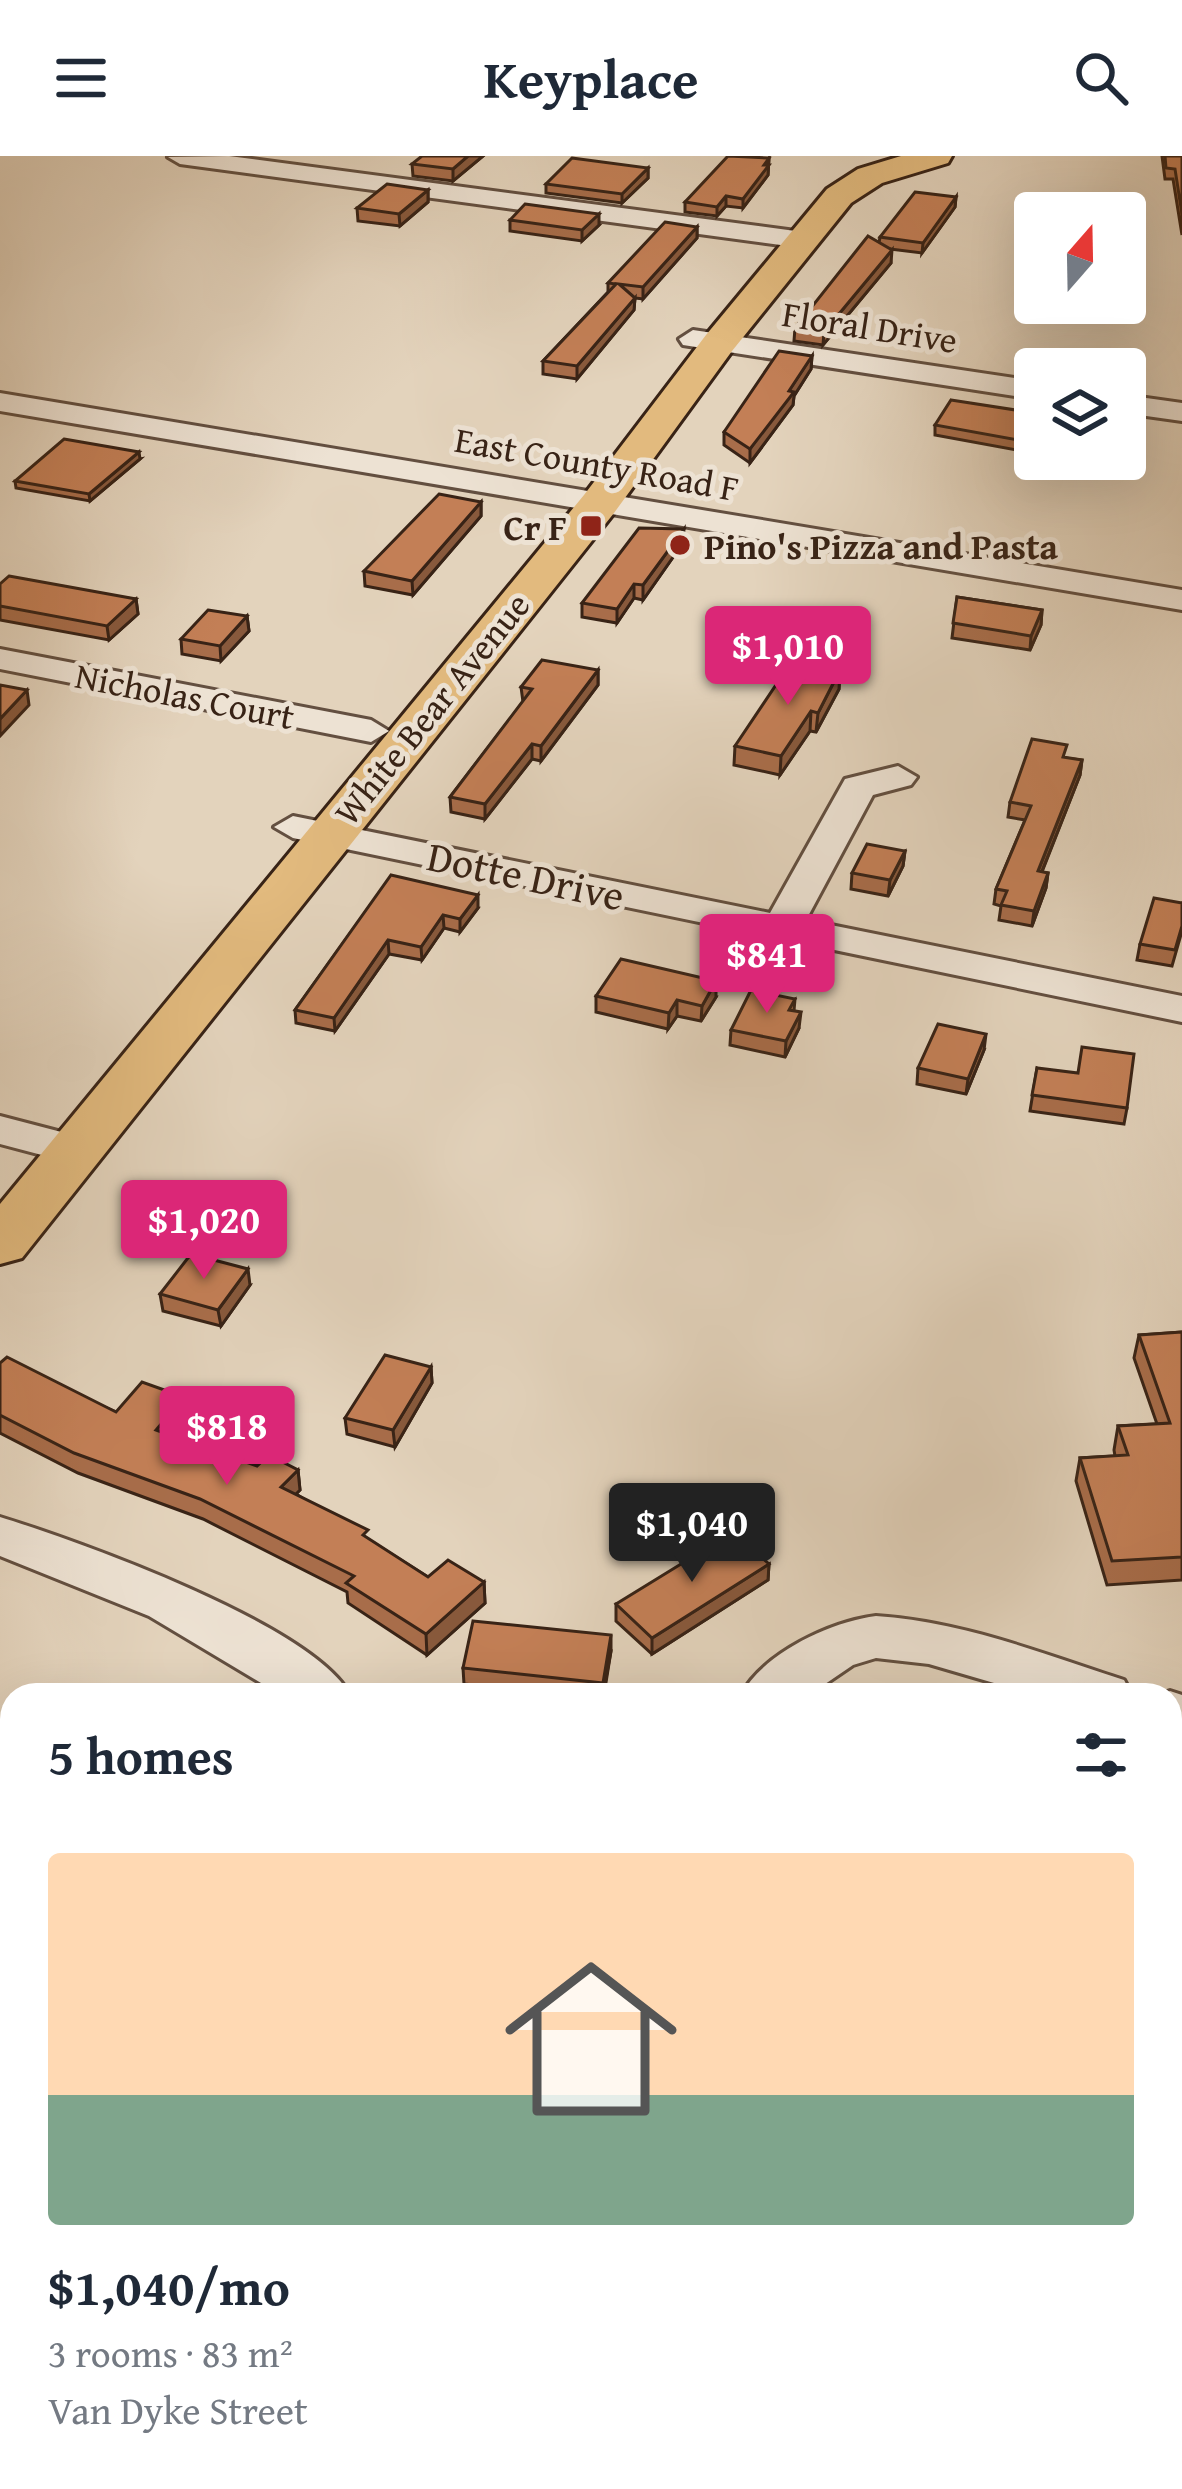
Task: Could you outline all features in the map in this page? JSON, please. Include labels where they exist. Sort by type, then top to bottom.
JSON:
[{"type":"main road","name":"White Bear Avenue","points":[[0,1184],[310,831],[790,238],[824,187],[888,156]]},
{"type":"main road","name":"White Bear Avenue","points":[[790,238],[870,176],[936,156]]},
{"type":"main road","name":"White Bear Avenue","points":[[310,831],[371,731],[579,500]]},
{"type":"main road","name":"White Bear Avenue","points":[[0,1244],[38,1140]]},
{"type":"street","points":[[180,157],[790,238]]},
{"type":"street","name":"Floral Drive","points":[[706,341],[1014,387]]},
{"type":"street","name":"East County Road F","points":[[0,402],[1182,601]]},
{"type":"street","points":[[1146,407],[1182,412]]},
{"type":"street","name":"Nicholas Court","points":[[0,659],[371,731]]},
{"type":"street","points":[[782,928],[859,788],[898,776]]},
{"type":"street","name":"Dotte Drive","points":[[310,831],[1182,1009]]},
{"type":"street","points":[[0,1536],[108,1573],[194,1612],[303,1683]]},
{"type":"street","points":[[787,1683],[826,1656],[872,1637],[924,1645],[1061,1683]]},
{"type":"building","points":[[422,156],[468,156],[453,169],[412,164]]},
{"type":"building","points":[[728,156],[769,158],[764,165],[769,165],[743,199],[726,196],[717,207],[685,202]]},
{"type":"building","points":[[1165,156],[1182,156],[1182,214],[1175,169],[1166,168]]},
{"type":"building","points":[[572,158],[648,168],[622,194],[546,184]]},
{"type":"building","points":[[387,184],[428,190],[399,214],[357,208]]},
{"type":"building","points":[[915,192],[956,197],[923,243],[880,237]]},
{"type":"building","points":[[525,204],[599,214],[582,230],[510,220]]},
{"type":"building","points":[[665,222],[697,227],[643,287],[619,284],[635,298],[577,366],[543,361],[616,284],[608,283]]},
{"type":"building","points":[[868,236],[892,250],[824,332],[795,328]]},
{"type":"building","points":[[779,351],[812,356],[789,391],[794,392],[750,449],[724,432]]},
{"type":"building","points":[[951,400],[1014,410],[1014,439],[935,425]]},
{"type":"building","points":[[64,439],[139,452],[89,494],[15,481]]},
{"type":"building","points":[[439,494],[481,502],[412,581],[364,571]]},
{"type":"building","points":[[639,528],[684,529],[643,585],[634,584],[617,609],[582,603]]},
{"type":"building","points":[[9,576],[136,599],[107,626],[0,606],[0,584]]},
{"type":"building","points":[[957,597],[1042,610],[1031,636],[953,623]]},
{"type":"building","points":[[208,610],[247,616],[220,646],[181,639]]},
{"type":"building","points":[[542,660],[598,670],[541,746],[532,744],[485,804],[450,797],[532,689],[521,687]]},
{"type":"building","points":[[792,661],[840,670],[818,713],[811,711],[781,756],[735,746]]},
{"type":"building","points":[[0,685],[27,690],[0,719]]},
{"type":"building","points":[[1032,739],[1067,745],[1063,757],[1082,760],[1038,871],[1048,873],[1034,911],[1001,905],[1007,891],[996,889],[1031,806],[1010,802]]},
{"type":"building","points":[[867,844],[905,851],[890,880],[852,873]]},
{"type":"building","points":[[391,875],[478,895],[460,919],[443,915],[421,947],[388,940],[334,1018],[295,1010]]},
{"type":"building","points":[[1154,898],[1182,903],[1175,950],[1140,944]]},
{"type":"building","points":[[621,959],[716,981],[702,1006],[677,1000],[669,1013],[596,996]]},
{"type":"building","points":[[751,990],[795,999],[789,1010],[801,1012],[786,1041],[731,1030]]},
{"type":"building","points":[[938,1024],[986,1034],[968,1079],[918,1068]]},
{"type":"building","points":[[1082,1047],[1134,1054],[1127,1108],[1032,1095],[1037,1068],[1078,1073]]},
{"type":"building","points":[[191,1254],[248,1269],[218,1310],[160,1294]]},
{"type":"building","points":[[1182,1332],[1182,1557],[1112,1561],[1080,1458],[1128,1455],[1118,1426],[1170,1423],[1139,1335]]},
{"type":"building","points":[[385,1355],[431,1367],[393,1430],[345,1418]]},
{"type":"building","points":[[7,1357],[116,1412],[142,1382],[184,1397],[156,1430],[257,1466],[269,1455],[298,1470],[281,1487],[368,1530],[363,1535],[428,1577],[448,1560],[484,1582],[426,1634],[346,1583],[354,1576],[200,1499],[74,1453],[0,1415],[0,1363]]},
{"type":"building","points":[[733,1532],[769,1564],[652,1638],[616,1604]]},
{"type":"building","points":[[473,1621],[611,1635],[603,1683],[463,1668]]},
{"type":"place","name":"Cr F","points":[[591,526]]},
{"type":"place","name":"Pino's Pizza and Pasta","points":[[680,545]]}]
